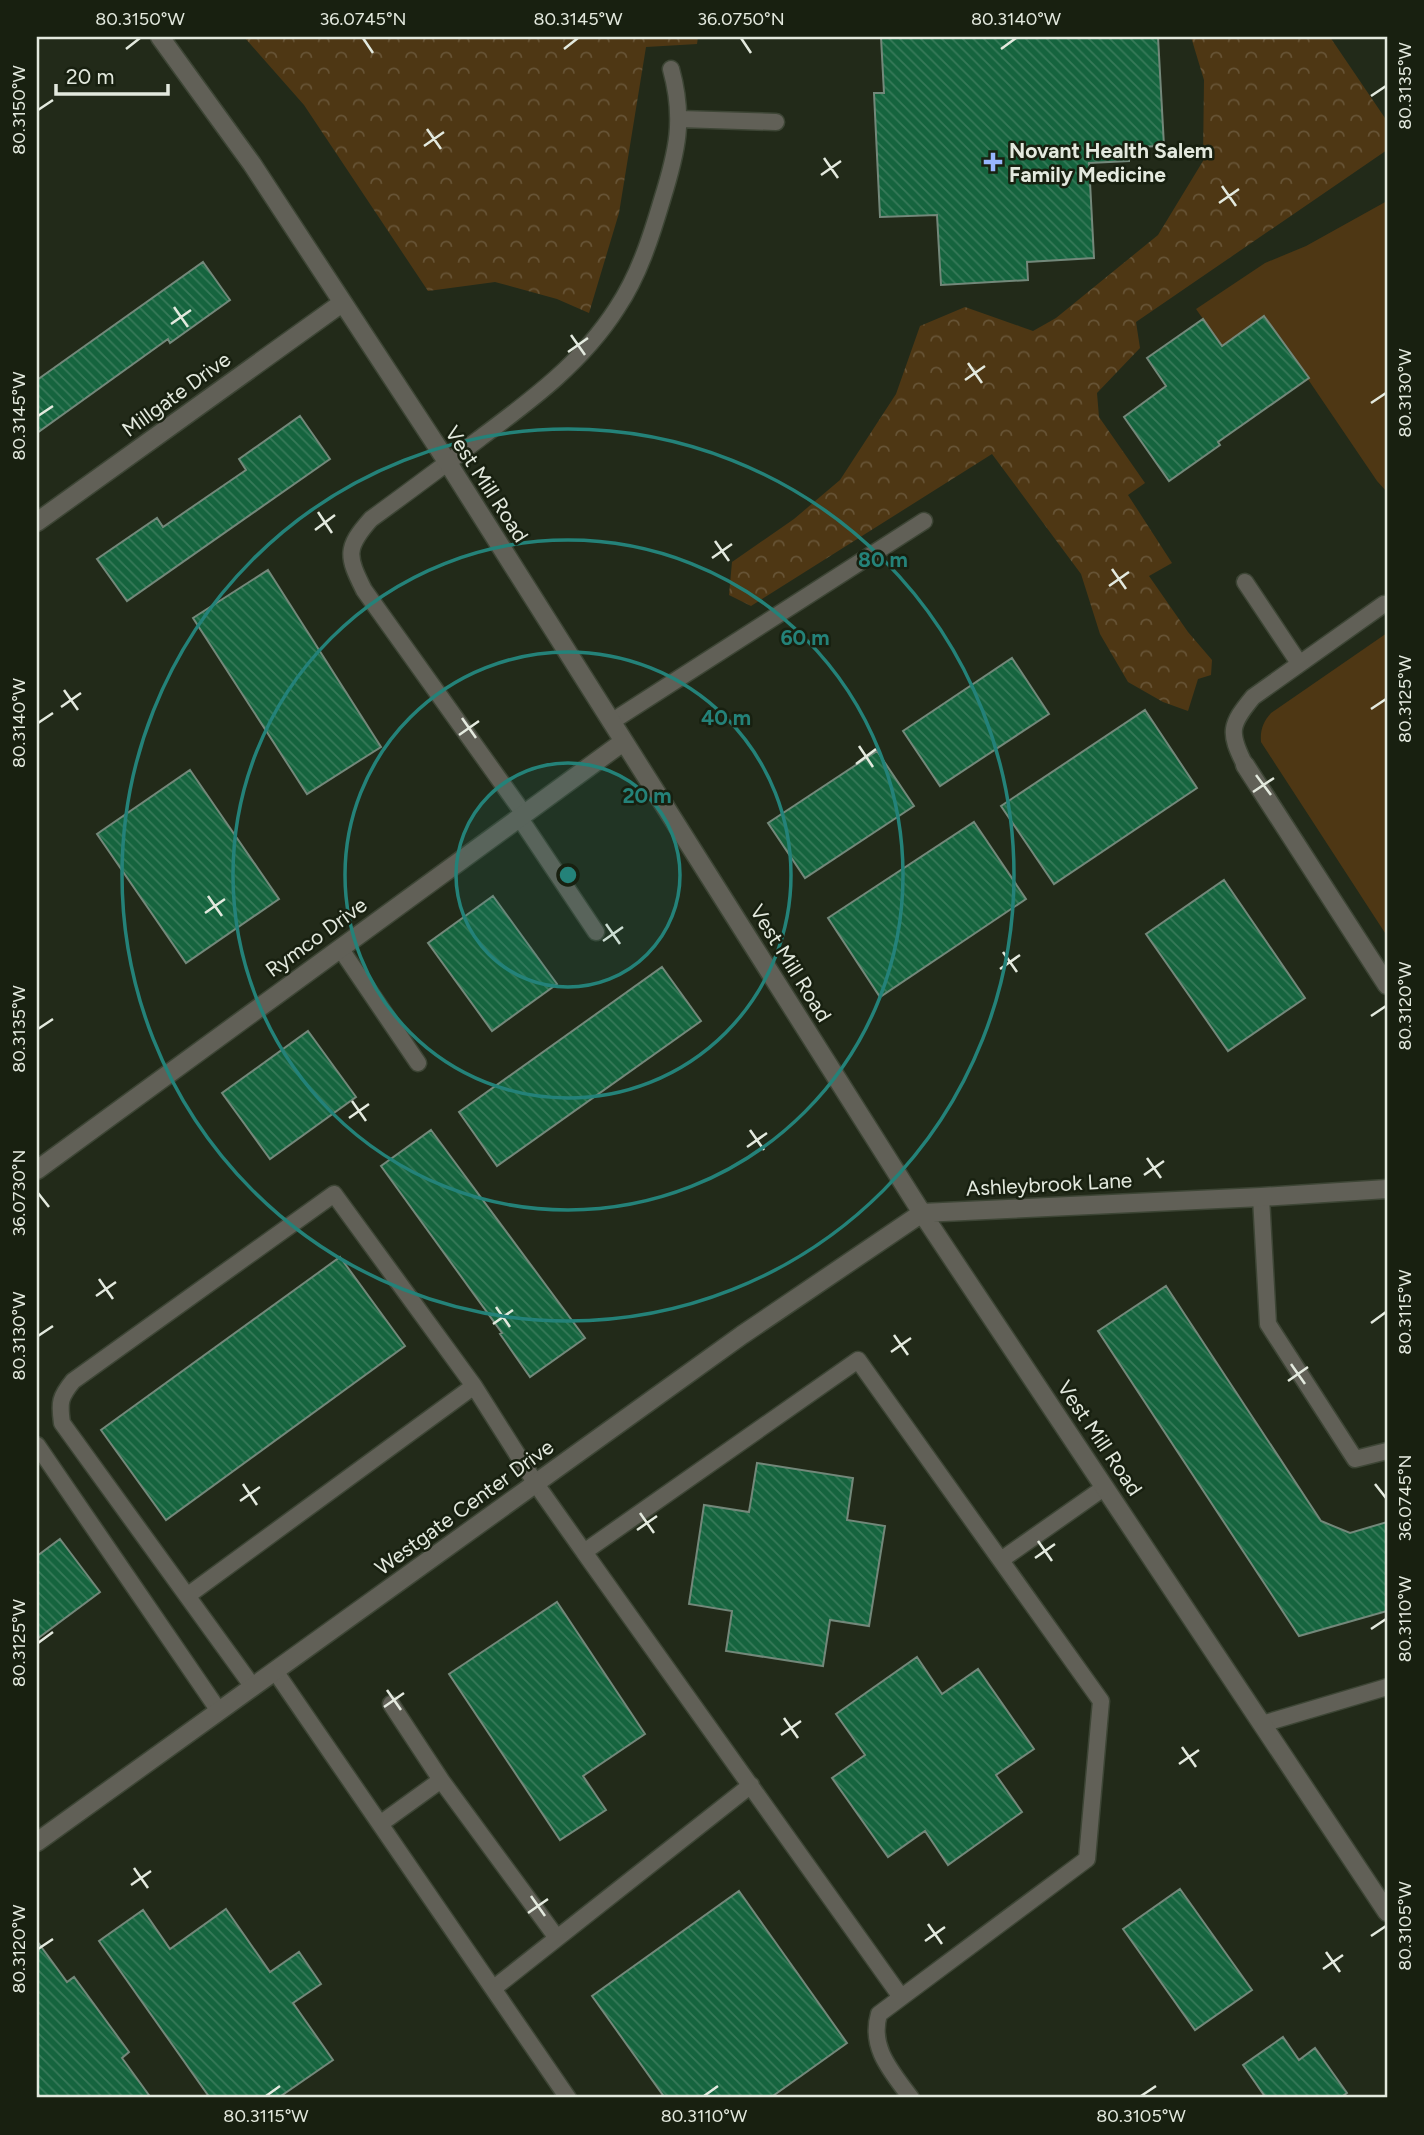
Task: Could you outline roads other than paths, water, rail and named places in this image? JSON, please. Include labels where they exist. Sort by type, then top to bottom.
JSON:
[{"type":"street","name":"Vest Mill Road","points":[[160,37],[252,164],[448,463],[922,1213],[1387,1912]]},
{"type":"street","name":"Millgate Drive","points":[[37,522],[342,303]]},
{"type":"street","name":"Rymco Drive","points":[[37,1170],[623,741]]},
{"type":"street","points":[[1245,765],[1387,985]]},
{"type":"street","name":"Ashleybrook Lane","points":[[922,1213],[1387,1189]]},
{"type":"street","name":"Westgate Center Drive","points":[[37,1842],[742,1335],[922,1213]]},
{"type":"lane","points":[[596,932],[522,816],[364,590],[351,563],[354,539],[371,519],[523,408],[589,345],[619,306],[652,236],[677,145],[680,119],[671,69]]},
{"type":"lane","points":[[680,119],[776,122]]},
{"type":"lane","points":[[611,722],[924,521]]},
{"type":"lane","points":[[1245,582],[1299,663]]},
{"type":"lane","points":[[1245,765],[1237,749],[1235,718],[1253,697],[1384,604]]},
{"type":"lane","points":[[340,948],[418,1063]]},
{"type":"lane","points":[[253,1687],[62,1423],[61,1395],[73,1381],[334,1194],[474,1386],[536,1484],[901,1997]]},
{"type":"lane","points":[[1261,1197],[1268,1324],[1355,1459],[1387,1451]]},
{"type":"lane","points":[[584,1552],[858,1360],[1101,1701],[1087,1859],[879,2014],[875,2025],[875,2039],[889,2067],[911,2098]]},
{"type":"lane","points":[[187,1596],[474,1386]]},
{"type":"lane","points":[[37,1445],[219,1711]]},
{"type":"lane","points":[[1001,1560],[1105,1487]]},
{"type":"lane","points":[[275,1671],[568,2098]]},
{"type":"lane","points":[[1262,1724],[1387,1687]]},
{"type":"lane","points":[[391,1704],[441,1780],[557,1938]]},
{"type":"lane","points":[[380,1824],[441,1780]]},
{"type":"lane","points":[[494,1988],[751,1785]]},
{"type":"place","name":"Novant Health Salem Family Medicine","points":[[993,162]]}]
